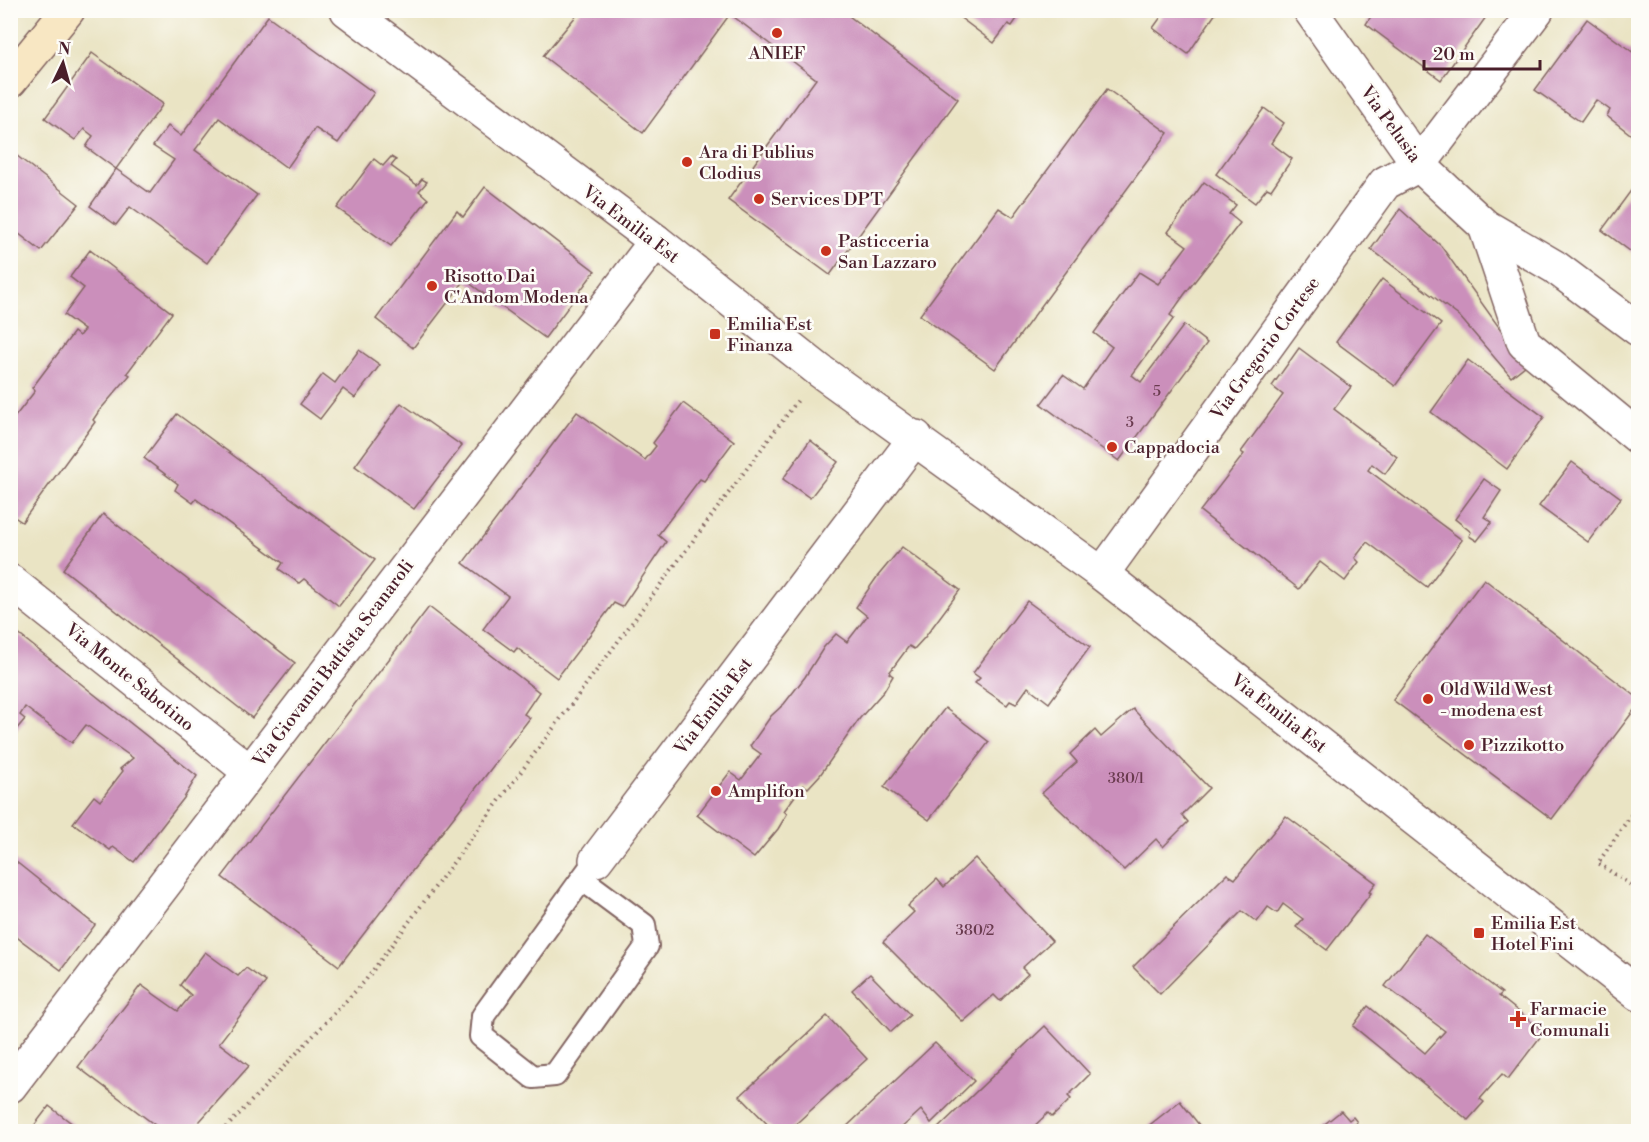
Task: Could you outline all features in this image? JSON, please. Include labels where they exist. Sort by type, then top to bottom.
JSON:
[{"type":"main road","points":[[10,81],[68,10]]},
{"type":"street","name":"Via Emilia Est","points":[[347,10],[656,241],[820,371],[916,437],[1102,574],[1638,994]]},
{"type":"street","name":"Via Pelusia","points":[[1310,10],[1419,165],[1485,226],[1555,267],[1638,329]]},
{"type":"street","points":[[1419,165],[1537,10]]},
{"type":"street","name":"Via Gregorio Cortese","points":[[1102,574],[1385,183],[1419,165]]},
{"type":"street","name":"Via Pelusia","points":[[1485,226],[1524,343],[1638,437]]},
{"type":"street","name":"Via Giovanni Battista Scanaroli","points":[[10,1086],[656,241]]},
{"type":"street","name":"Via Emilia Est","points":[[589,870],[916,437]]},
{"type":"street","name":"Via Monte Sabotino","points":[[10,581],[250,772]]},
{"type":"lane","points":[[589,870],[644,925],[647,946],[555,1076],[533,1077],[481,1036],[483,1016],[589,870]]},
{"type":"path","points":[[222,1131],[365,981],[820,371]]},
{"type":"path","points":[[1638,805],[1598,862],[1638,890]]},
{"type":"building","points":[[581,10],[841,10],[958,99],[830,275],[728,200],[816,79],[730,14],[643,133],[543,56]]},
{"type":"building","points":[[950,10],[1023,10],[1012,26],[1008,24],[994,43]]},
{"type":"building","points":[[1166,10],[1218,10],[1188,54],[1153,28]]},
{"type":"building","points":[[1375,10],[1491,10],[1441,80],[1366,24]]},
{"type":"building","points":[[268,16],[374,93],[338,143],[315,128],[287,168],[219,118],[195,150],[257,195],[207,263],[130,207],[116,225],[90,206],[116,169],[150,193],[174,160],[153,146],[168,126],[181,136]]},
{"type":"building","points":[[1587,19],[1638,56],[1638,140],[1607,116],[1610,110],[1596,100],[1581,122],[1535,90]]},
{"type":"building","points":[[92,53],[163,104],[116,169],[86,147],[93,136],[84,129],[75,140],[45,118]]},
{"type":"building","points":[[1107,89],[1168,133],[995,369],[920,315],[999,208],[1013,217]]},
{"type":"building","points":[[1264,108],[1284,123],[1271,143],[1292,159],[1271,190],[1267,188],[1255,203],[1216,174]]},
{"type":"building","points":[[12,152],[79,204],[41,251],[14,230],[10,234]]},
{"type":"building","points":[[391,157],[396,160],[391,166],[417,185],[422,179],[427,182],[419,191],[428,199],[391,246],[337,208],[374,159],[383,166]]},
{"type":"building","points":[[1638,181],[1638,257],[1602,230]]},
{"type":"building","points":[[1204,182],[1236,205],[1229,214],[1240,223],[1184,295],[1170,315],[1174,318],[1132,375],[1141,382],[1184,325],[1207,343],[1119,461],[1041,404],[1063,375],[1083,389],[1112,347],[1094,333],[1139,272],[1158,284],[1187,246],[1168,232]]},
{"type":"building","points":[[485,187],[595,271],[545,338],[465,280],[413,348],[376,319],[457,211],[463,217]]},
{"type":"building","points":[[1400,209],[1441,246],[1526,365],[1511,377],[1460,317],[1371,249]]},
{"type":"building","points":[[90,250],[172,313],[127,373],[130,375],[99,411],[93,420],[95,422],[22,522],[10,514],[10,423],[35,391],[32,388],[74,332],[79,336],[84,330],[64,315],[84,288],[70,277]]},
{"type":"building","points":[[1382,279],[1441,324],[1395,386],[1336,342]]},
{"type":"building","points":[[1299,348],[1351,387],[1334,409],[1397,457],[1385,474],[1372,464],[1368,470],[1462,540],[1427,587],[1367,542],[1355,558],[1359,562],[1345,581],[1320,562],[1299,589],[1200,511],[1244,454],[1241,452],[1283,395],[1272,386]]},
{"type":"building","points":[[359,350],[380,365],[355,398],[343,389],[320,419],[300,404],[323,374],[335,383]]},
{"type":"building","points":[[1468,360],[1544,417],[1507,469],[1431,412]]},
{"type":"building","points":[[401,403],[462,446],[414,509],[355,466]]},
{"type":"building","points":[[683,403],[734,441],[704,481],[700,479],[658,535],[666,542],[622,607],[614,603],[557,678],[517,648],[514,652],[483,629],[508,596],[463,563],[577,412],[645,460],[656,446],[653,443]]},
{"type":"building","points":[[177,414],[375,560],[339,606],[304,579],[299,583],[279,569],[283,563],[196,499],[193,503],[175,490],[178,484],[144,458]]},
{"type":"building","points":[[810,440],[838,462],[810,498],[783,479]]},
{"type":"building","points":[[1572,462],[1621,498],[1588,542],[1539,506]]},
{"type":"building","points":[[1484,479],[1501,491],[1484,517],[1492,522],[1477,541],[1469,536],[1471,532],[1455,519]]},
{"type":"building","points":[[103,514],[295,663],[252,718],[63,569]]},
{"type":"building","points":[[902,547],[960,590],[925,637],[914,649],[909,646],[889,673],[893,676],[884,691],[860,718],[820,775],[808,788],[803,785],[784,811],[787,814],[778,829],[754,858],[697,815],[730,772],[741,780],[761,754],[750,746],[771,716],[784,704],[805,677],[824,647],[836,634],[847,642],[867,616],[856,607]]},
{"type":"building","points":[[1484,579],[1638,698],[1638,705],[1552,819],[1393,700]]},
{"type":"building","points":[[1027,601],[1090,647],[1049,703],[1028,687],[1016,704],[1010,701],[1007,705],[975,683],[980,678],[973,673]]},
{"type":"building","points":[[429,607],[539,692],[524,714],[530,718],[339,966],[222,877]]},
{"type":"building","points":[[12,629],[197,776],[184,798],[134,862],[113,847],[110,850],[73,823],[94,796],[100,801],[123,771],[120,769],[133,758],[86,725],[72,743],[25,707],[20,715],[25,719],[10,737]]},
{"type":"building","points":[[945,708],[989,742],[929,820],[884,787]]},
{"type":"building","points":[[1133,709],[1209,788],[1182,815],[1188,822],[1163,847],[1156,839],[1124,870],[1042,793],[1077,762],[1070,754],[1095,730],[1101,737]]},
{"type":"building","points":[[1286,816],[1376,883],[1369,892],[1371,893],[1327,950],[1296,927],[1303,919],[1283,904],[1277,913],[1268,907],[1257,922],[1242,911],[1160,994],[1133,967],[1227,874],[1235,879]]},
{"type":"building","points":[[10,857],[95,925],[61,970],[10,932]]},
{"type":"building","points":[[975,858],[1052,941],[1022,968],[1028,974],[1000,1001],[994,995],[963,1022],[883,942],[914,912],[908,906],[937,879],[944,887]]},
{"type":"building","points":[[1425,934],[1502,993],[1499,996],[1544,1032],[1508,1079],[1502,1074],[1480,1099],[1484,1102],[1468,1120],[1353,1026],[1368,1006],[1425,1053],[1445,1031],[1385,986]]},
{"type":"building","points":[[205,952],[238,976],[246,968],[266,982],[219,1043],[249,1066],[191,1131],[163,1131],[78,1067],[141,985],[178,1011],[191,995],[180,985]]},
{"type":"building","points":[[870,974],[910,1015],[891,1032],[852,990]]},
{"type":"building","points":[[827,1016],[867,1059],[788,1131],[774,1131],[740,1096]]},
{"type":"building","points":[[1045,1026],[1090,1074],[1068,1096],[1071,1099],[1052,1117],[1048,1113],[1029,1131],[935,1131]]},
{"type":"building","points":[[935,1043],[974,1081],[931,1123],[921,1110],[898,1131],[842,1131]]},
{"type":"building","points":[[1180,1101],[1204,1131],[1142,1131]]},
{"type":"building","points":[[49,1106],[82,1131],[38,1131],[33,1127]]},
{"type":"building","points":[[1341,1111],[1349,1120],[1353,1117],[1357,1122],[1354,1125],[1360,1131],[1316,1131]]},
{"type":"place","name":"ANIEF","points":[[777,33]]},
{"type":"place","name":"Ara di Publius Clodius","points":[[687,162]]},
{"type":"place","name":"Services DPT","points":[[759,199]]},
{"type":"place","name":"Pasticceria San Lazzaro","points":[[826,251]]},
{"type":"place","name":"Risotto Dai C'Andom Modena","points":[[432,286]]},
{"type":"place","name":"Emilia Est Finanza","points":[[715,334]]},
{"type":"place","name":"Cappadocia","points":[[1112,447]]},
{"type":"place","name":"Old Wild West - modena est","points":[[1428,699]]},
{"type":"place","name":"Pizzikotto","points":[[1469,745]]},
{"type":"place","name":"Amplifon","points":[[716,791]]},
{"type":"place","name":"Emilia Est Hotel Fini","points":[[1479,933]]},
{"type":"place","name":"Farmacie Comunali","points":[[1518,1019]]}]
